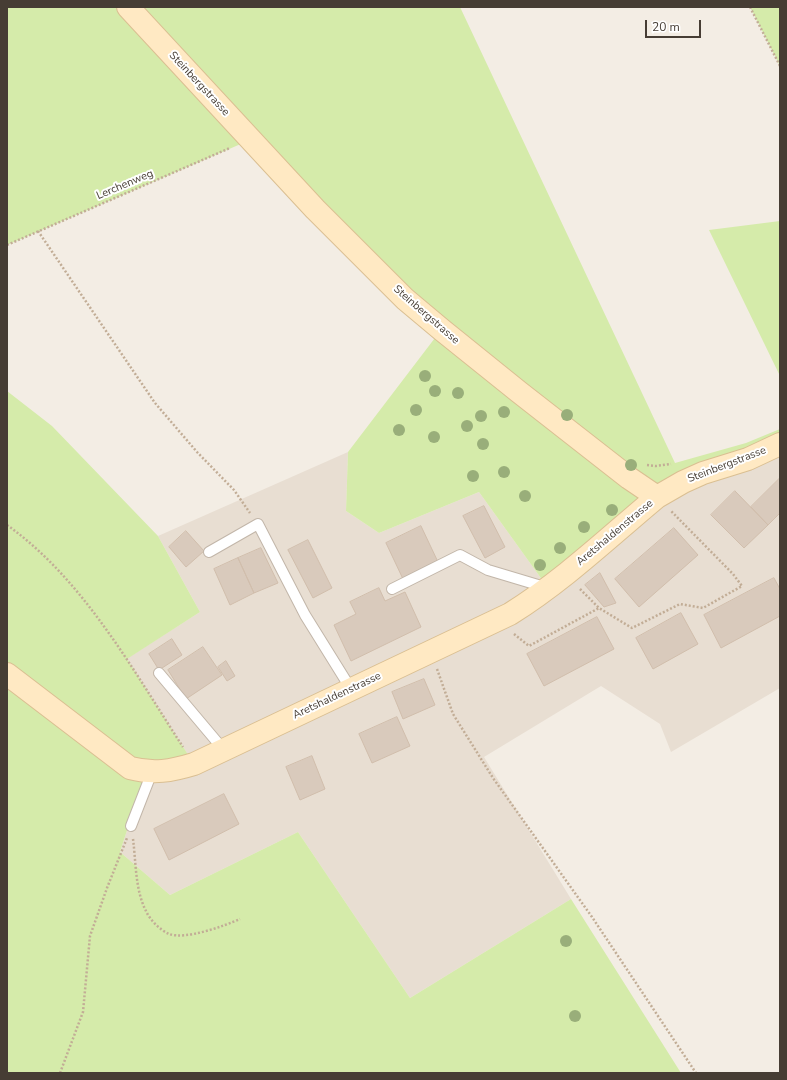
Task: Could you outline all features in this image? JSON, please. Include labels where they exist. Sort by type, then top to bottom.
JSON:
[{"type":"street","name":"Steinbergstrasse","points":[[128,7],[315,209],[410,303],[519,392],[629,478],[657,497],[696,476],[748,459],[780,444]]},
{"type":"street","name":"Aretshaldenstrasse","points":[[7,674],[130,768],[152,772],[174,770],[194,764],[499,620],[530,602],[548,588],[657,497]]},
{"type":"lane","points":[[209,552],[258,524],[305,615],[351,689]]},
{"type":"lane","points":[[392,589],[460,555],[488,570],[548,588]]},
{"type":"lane","points":[[159,672],[223,749]]},
{"type":"lane","points":[[131,826],[152,772]]},
{"type":"path","points":[[750,7],[780,66]]},
{"type":"path","name":"Lerchenweg","points":[[7,245],[250,140]]},
{"type":"path","points":[[38,231],[154,402],[197,452],[234,490],[258,524]]},
{"type":"path","points":[[642,463],[656,466],[675,463]]},
{"type":"path","points":[[565,574],[599,608],[632,628],[680,604],[703,608],[742,586],[733,574],[673,513]]},
{"type":"path","points":[[7,525],[20,535],[74,589],[126,660],[194,764]]},
{"type":"path","points":[[499,620],[528,646],[599,608]]},
{"type":"path","points":[[431,652],[453,714],[493,778],[592,917],[696,1073]]},
{"type":"path","points":[[131,826],[139,889],[146,911],[159,928],[170,934],[192,934],[223,926],[240,919]]},
{"type":"path","points":[[60,1073],[83,1012],[90,936],[106,888],[131,826]]},
{"type":"shaded area","points":[[780,444],[780,688],[671,752],[660,724],[601,686],[484,757],[571,899],[410,998],[298,832],[170,895],[120,852],[146,772],[194,764],[126,659],[200,612],[158,536],[348,452],[346,511],[379,533],[479,492],[548,588],[657,497]]},
{"type":"green space","points":[[7,7],[460,7],[675,463],[746,443],[780,429],[780,444],[703,473],[548,588],[479,492],[379,533],[346,511],[348,452],[441,330],[250,140],[7,245]]},
{"type":"green space","points":[[750,7],[780,7],[780,66]]},
{"type":"green space","points":[[780,221],[780,376],[709,230]]},
{"type":"green space","points":[[7,391],[52,426],[158,536],[200,612],[127,659],[194,764],[146,772],[120,852],[170,895],[298,832],[410,998],[571,899],[681,1073],[7,1073]]},
{"type":"building","points":[[780,478],[780,513],[768,525],[751,507]]},
{"type":"building","points":[[735,491],[768,525],[744,548],[711,515]]},
{"type":"building","points":[[484,506],[505,547],[485,558],[463,516]]},
{"type":"building","points":[[421,526],[438,562],[403,579],[386,543]]},
{"type":"building","points":[[674,528],[698,555],[639,607],[615,579]]},
{"type":"building","points":[[186,531],[204,551],[186,567],[169,547]]},
{"type":"building","points":[[308,540],[332,588],[313,598],[288,550]]},
{"type":"building","points":[[261,548],[278,583],[254,593],[238,558]]},
{"type":"building","points":[[238,558],[254,593],[230,605],[214,569]]},
{"type":"building","points":[[600,573],[616,603],[604,607],[585,585]]},
{"type":"building","points":[[774,578],[780,589],[780,616],[721,648],[704,615]]},
{"type":"building","points":[[379,588],[385,601],[405,592],[421,627],[351,661],[334,625],[356,614],[350,602]]},
{"type":"building","points":[[681,613],[698,644],[653,669],[636,638]]},
{"type":"building","points":[[597,617],[614,649],[544,686],[527,654]]},
{"type":"building","points":[[172,639],[182,655],[159,670],[149,654]]},
{"type":"building","points":[[203,647],[222,675],[186,699],[168,670]]},
{"type":"building","points":[[226,661],[235,676],[227,681],[218,667]]},
{"type":"building","points":[[424,679],[435,705],[403,719],[392,692]]},
{"type":"building","points":[[397,717],[410,746],[372,763],[359,734]]},
{"type":"building","points":[[312,756],[325,789],[300,800],[286,767]]},
{"type":"building","points":[[224,794],[239,824],[169,860],[154,829]]}]
